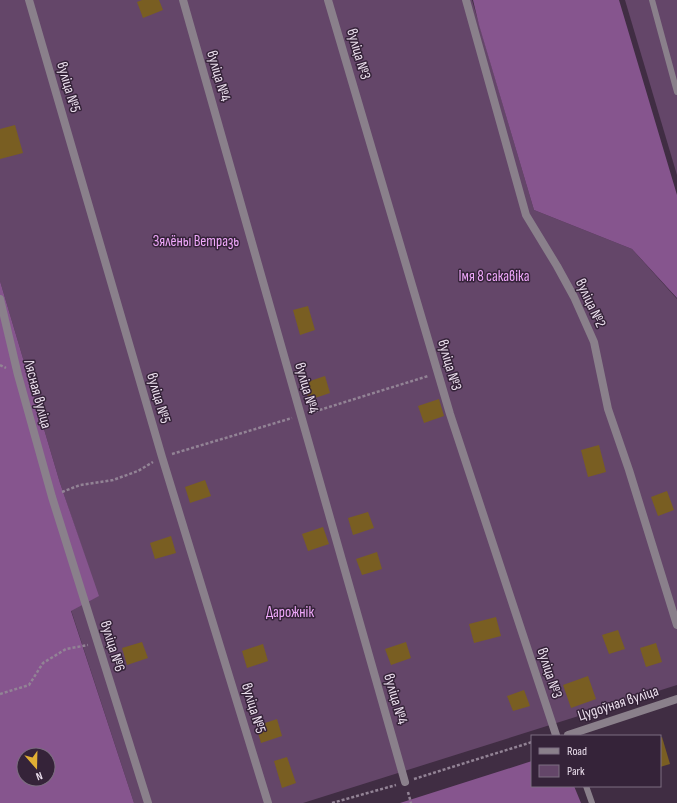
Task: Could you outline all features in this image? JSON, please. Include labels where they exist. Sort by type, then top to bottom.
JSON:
[{"type":"street","name":"вуліца №5","points":[[29,0],[162,457],[268,803]]},
{"type":"street","name":"вуліца №4","points":[[183,0],[405,782]]},
{"type":"street","name":"вуліца №3","points":[[328,0],[452,422],[556,735]]},
{"type":"street","name":"вуліца №2","points":[[466,0],[526,215],[568,284],[594,342],[608,409],[629,470],[677,625]]},
{"type":"street","name":"Лясная вуліца","points":[[0,299],[18,375],[52,497]]},
{"type":"street","name":"вуліца №6","points":[[52,497],[148,803]]},
{"type":"street","name":"Цудоўная вуліца","points":[[568,735],[677,698]]},
{"type":"lane","points":[[652,0],[677,92]]},
{"type":"lane","points":[[586,787],[592,803]]},
{"type":"path","points":[[52,497],[80,485],[112,480],[138,471],[162,457],[438,373]]},
{"type":"path","points":[[0,694],[29,685],[43,663],[66,649],[98,644]]},
{"type":"path","points":[[332,803],[405,782],[531,742]]},
{"type":"green space","points":[[0,0],[472,0],[534,210],[632,249],[677,299],[677,685],[303,803],[134,803],[71,610],[98,596],[60,483],[0,281]]},
{"type":"green space","points":[[625,0],[677,0],[677,175]]},
{"type":"shaded area","points":[[473,0],[619,0],[677,195],[677,298],[632,249],[534,210],[479,25]]},
{"type":"shaded area","points":[[0,281],[60,483],[99,596],[71,611],[134,803],[0,803]]},
{"type":"shaded area","points":[[531,761],[531,787],[574,787],[581,803],[400,803]]},
{"type":"building","points":[[142,0],[159,0],[163,10],[143,18],[137,2]]},
{"type":"building","points":[[15,125],[23,153],[0,159],[0,129]]},
{"type":"building","points":[[308,306],[315,330],[300,335],[293,310]]},
{"type":"building","points":[[325,376],[330,393],[309,400],[304,383]]},
{"type":"building","points":[[439,399],[444,416],[424,423],[418,406]]},
{"type":"building","points":[[599,445],[606,472],[588,477],[581,450]]},
{"type":"building","points":[[205,480],[211,496],[190,503],[185,487]]},
{"type":"building","points":[[667,491],[674,510],[658,516],[651,497]]},
{"type":"building","points":[[368,512],[374,528],[353,535],[348,518]]},
{"type":"building","points":[[323,527],[329,544],[308,551],[302,534]]},
{"type":"building","points":[[171,536],[176,553],[155,559],[150,543]]},
{"type":"building","points":[[377,552],[382,569],[362,575],[356,559]]},
{"type":"building","points":[[496,617],[501,636],[474,643],[469,624]]},
{"type":"building","points":[[618,630],[625,649],[609,654],[602,635]]},
{"type":"building","points":[[142,642],[148,658],[127,665],[122,648]]},
{"type":"building","points":[[406,642],[411,658],[391,665],[385,649]]},
{"type":"building","points":[[656,643],[662,662],[646,667],[640,648]]},
{"type":"building","points":[[263,644],[268,661],[247,668],[242,651]]},
{"type":"building","points":[[588,676],[596,699],[571,708],[563,685]]},
{"type":"building","points":[[524,690],[530,706],[513,711],[507,696]]},
{"type":"building","points":[[277,719],[282,736],[261,743],[256,726]]},
{"type":"building","points":[[661,738],[670,764],[661,767]]},
{"type":"building","points":[[287,757],[296,783],[282,788],[274,761]]},
{"type":"park label","name":"Зялёны Ветразь","points":[[196,241]]},
{"type":"park label","name":"Імя 8 сакавіка","points":[[494,276]]},
{"type":"park label","name":"Дарожнік","points":[[290,612]]}]
